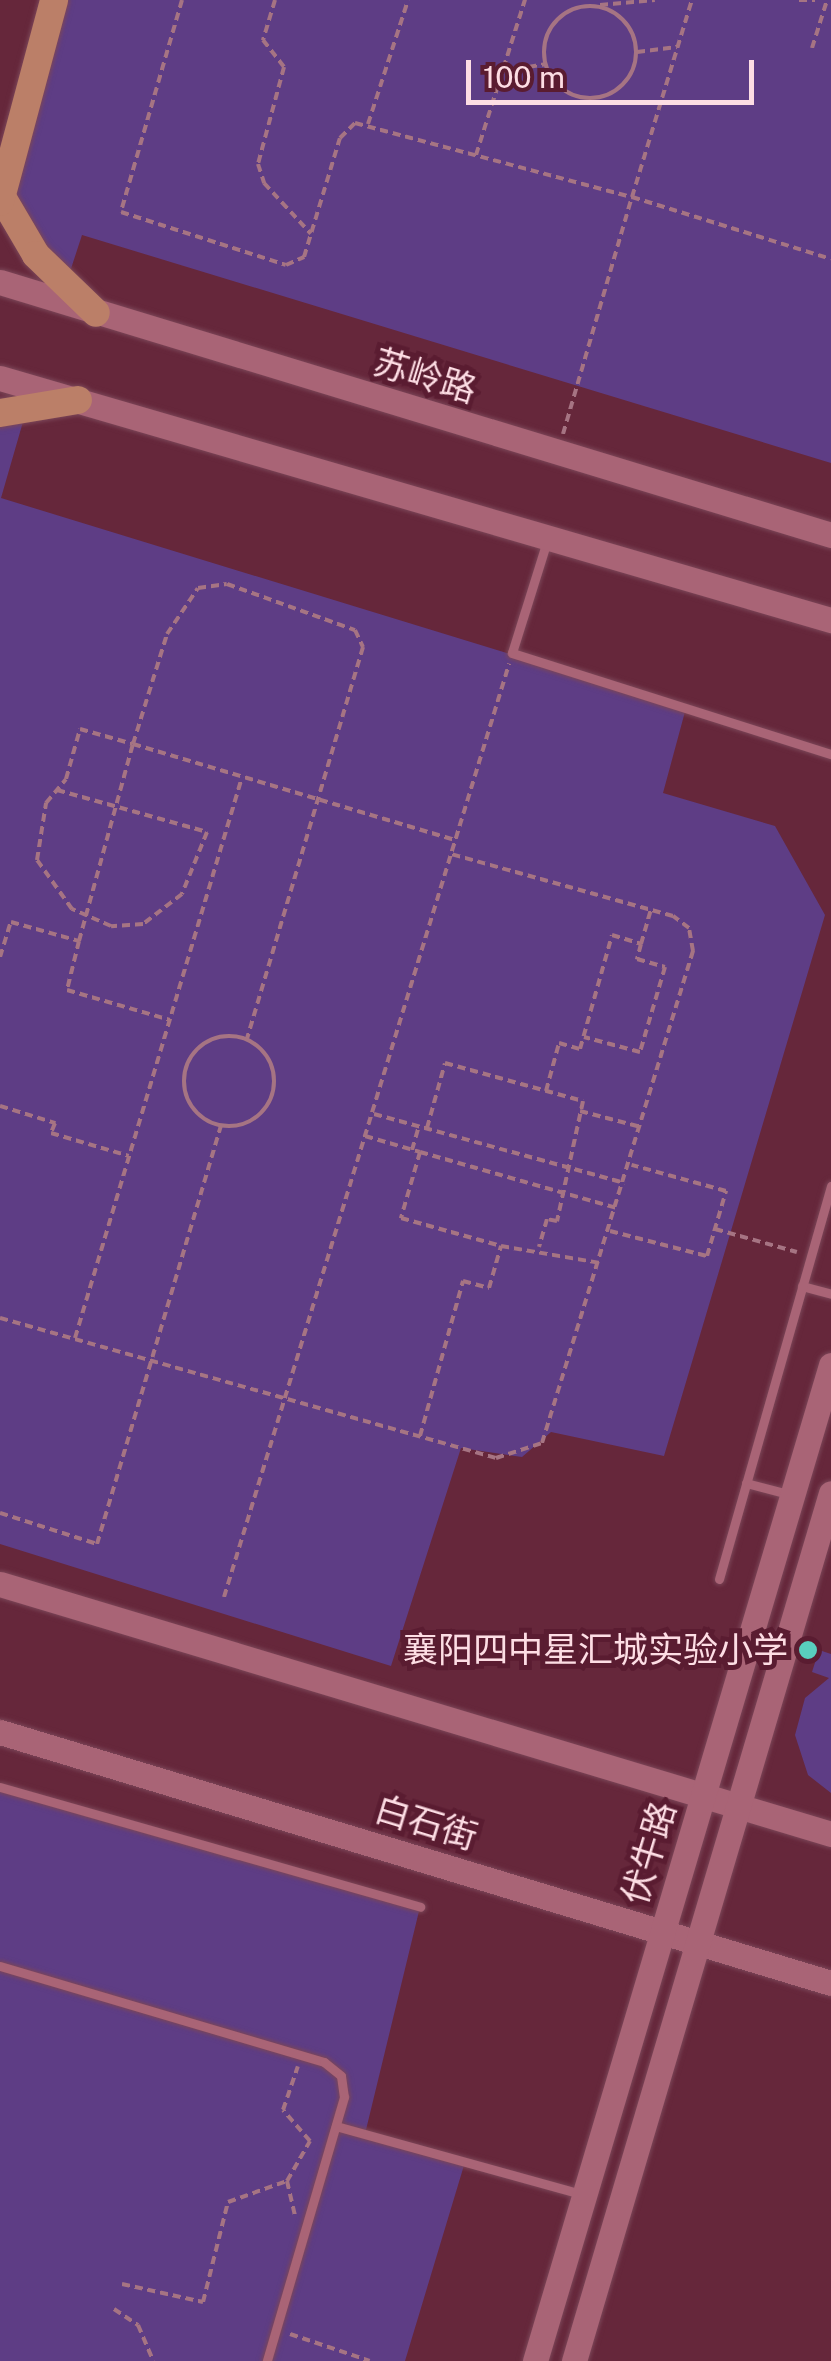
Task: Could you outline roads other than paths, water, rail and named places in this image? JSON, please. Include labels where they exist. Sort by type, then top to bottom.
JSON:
[{"type":"main road","points":[[54,0],[1,199],[36,255],[96,312]]},
{"type":"main road","points":[[0,136],[28,90]]},
{"type":"main road","points":[[0,412],[78,400]]},
{"type":"street","name":"苏岭路","points":[[0,282],[831,535]]},
{"type":"street","points":[[0,378],[831,620]]},
{"type":"street","name":"伏牛路","points":[[535,2361],[831,1365]]},
{"type":"street","points":[[574,2361],[831,1493]]},
{"type":"street","points":[[0,1584],[831,1834]]},
{"type":"street","name":"白石街","points":[[0,1732],[831,1983]]},
{"type":"lane","points":[[548,538],[512,654],[831,754]]},
{"type":"lane","points":[[719,1580],[802,1286],[826,1220],[831,1186]]},
{"type":"lane","points":[[802,1286],[831,1294]]},
{"type":"lane","points":[[746,1482],[792,1496]]},
{"type":"lane","points":[[0,1788],[420,1907]]},
{"type":"lane","points":[[0,1966],[302,2056],[341,2076],[336,2126],[267,2361]]},
{"type":"lane","points":[[336,2126],[584,2195]]},
{"type":"place","name":"襄阳四中星汇城实验小学","points":[[808,1650]]}]
